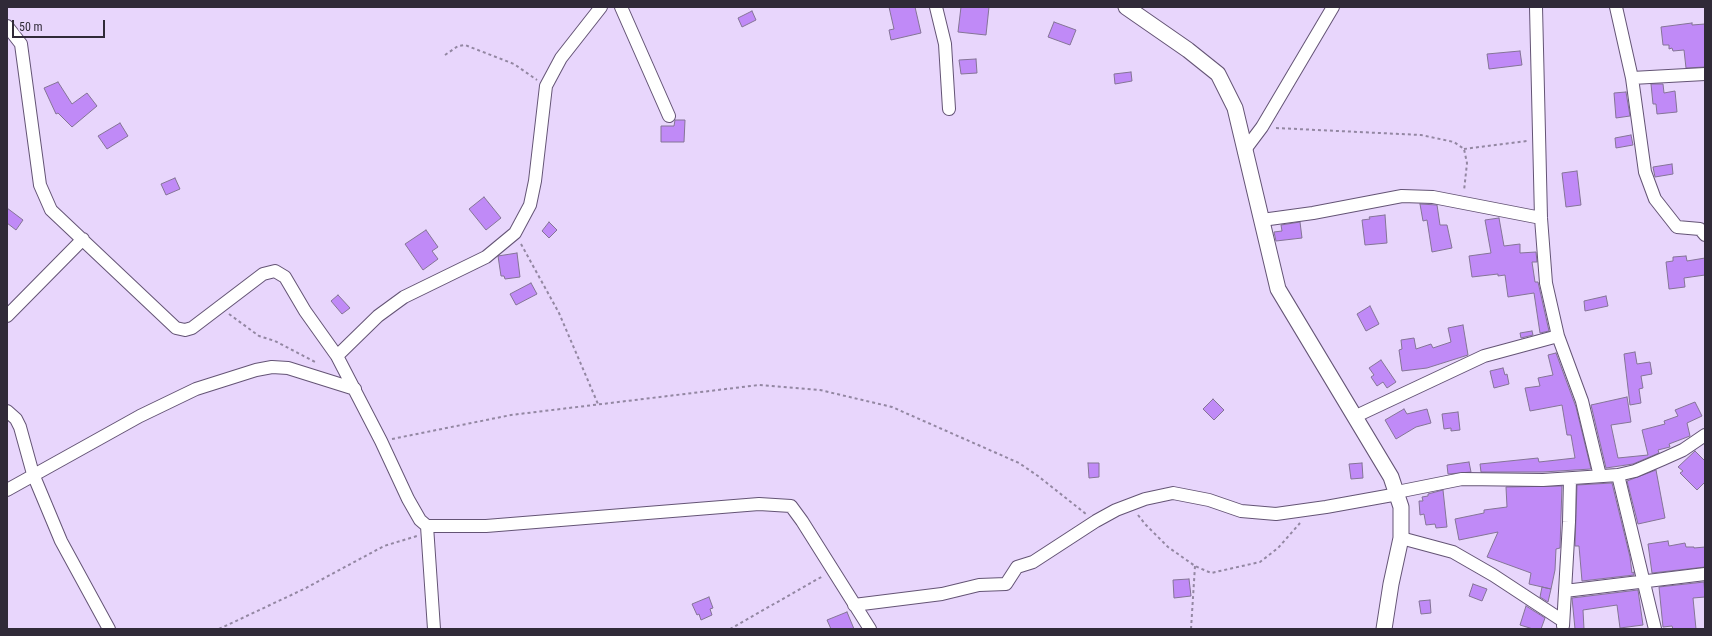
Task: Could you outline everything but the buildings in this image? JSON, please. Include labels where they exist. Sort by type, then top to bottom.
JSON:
[{"type":"street","points":[[337,356],[378,316],[404,297],[486,257],[515,233],[530,205],[535,181],[546,86],[560,58],[601,7]]},
{"type":"street","points":[[621,7],[669,116]]},
{"type":"street","points":[[936,7],[945,44],[950,109]]},
{"type":"street","points":[[1126,7],[1188,50],[1218,74],[1235,108],[1278,289],[1391,477],[1402,507],[1401,538],[1391,584],[1384,629]]},
{"type":"street","points":[[1244,151],[1262,127],[1333,7]]},
{"type":"street","points":[[1536,7],[1538,140],[1541,218],[1546,283],[1558,336],[1582,401],[1600,476]]},
{"type":"street","points":[[1616,7],[1632,78],[1645,172],[1655,199],[1677,227],[1700,229],[1705,235]]},
{"type":"street","points":[[7,26],[21,44],[40,185],[51,210],[83,239],[150,305],[176,328],[185,330],[192,328],[220,308],[263,274],[275,271],[285,277],[305,311],[337,356],[381,441],[408,499],[427,530],[434,629]]},
{"type":"street","points":[[1632,78],[1705,74]]},
{"type":"street","points":[[1262,220],[1313,213],[1402,196],[1433,197],[1541,218]]},
{"type":"street","points":[[7,316],[83,239]]},
{"type":"street","points":[[1354,417],[1484,356],[1558,336]]},
{"type":"street","points":[[7,490],[33,474],[140,416],[196,389],[256,370],[272,367],[288,368],[355,389]]},
{"type":"street","points":[[7,411],[16,419],[20,427],[33,474],[61,541],[109,629]]},
{"type":"street","points":[[854,605],[942,594],[979,585],[1006,584],[1017,567],[1033,562],[1096,521],[1130,504],[1173,493],[1209,500],[1241,511],[1276,514],[1312,509],[1397,493],[1462,478],[1570,479],[1618,475],[1635,471],[1683,450],[1705,435]]},
{"type":"street","points":[[1618,475],[1630,521],[1642,582],[1655,629]]},
{"type":"street","points":[[1563,625],[1570,479]]},
{"type":"street","points":[[427,530],[759,504],[778,504],[793,508],[870,629]]},
{"type":"street","points":[[1401,538],[1453,552],[1493,575],[1563,625]]},
{"type":"street","points":[[1565,591],[1705,574]]},
{"type":"path","points":[[445,55],[458,46],[465,45],[514,64],[546,86]]},
{"type":"path","points":[[1262,127],[1421,136],[1454,142],[1464,148],[1538,140]]},
{"type":"path","points":[[1463,202],[1467,163],[1464,148]]},
{"type":"path","points":[[515,233],[559,312],[598,404]]},
{"type":"path","points":[[220,308],[259,336],[275,341],[318,363]]},
{"type":"path","points":[[381,441],[511,415],[759,385],[820,390],[892,407],[1019,463],[1096,521]]},
{"type":"path","points":[[1130,504],[1145,524],[1168,547],[1194,566],[1211,573],[1260,562],[1278,548],[1312,509]]},
{"type":"path","points":[[219,629],[304,589],[384,546],[427,530]]},
{"type":"path","points":[[1191,629],[1194,566]]},
{"type":"path","points":[[730,629],[832,571]]}]
